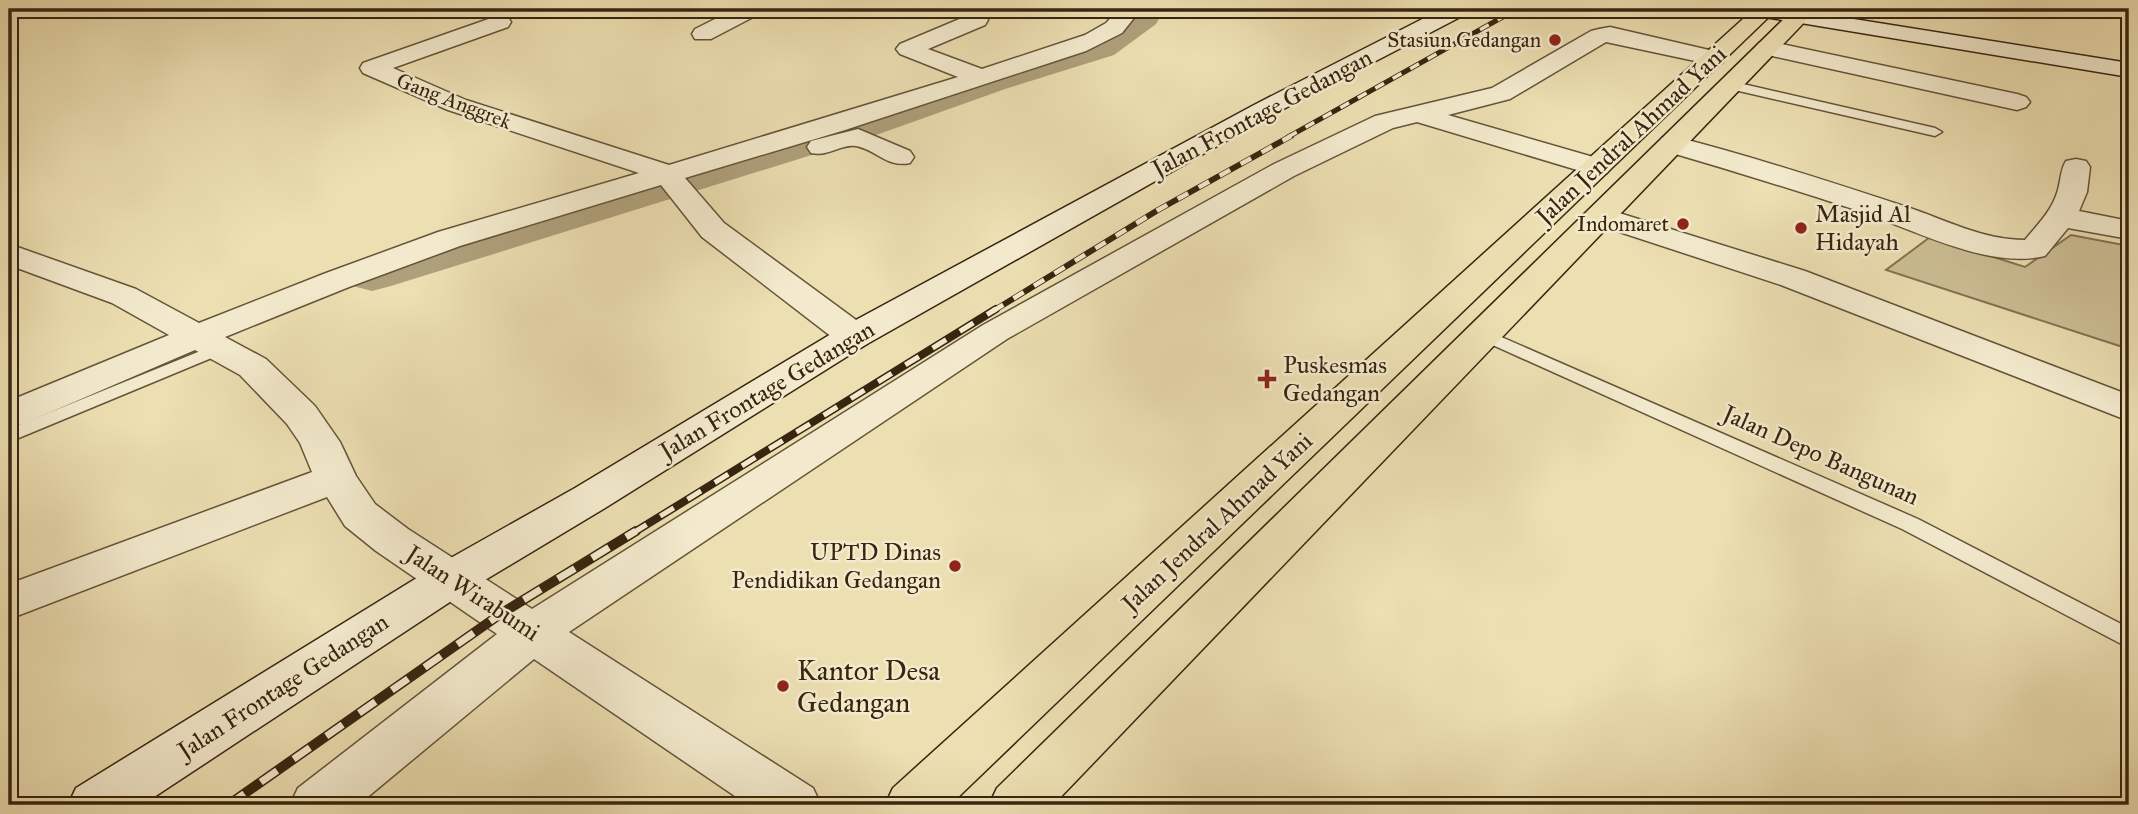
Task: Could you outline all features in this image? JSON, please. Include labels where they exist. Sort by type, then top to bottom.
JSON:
[{"type":"highway","name":"Jalan Jendral Ahmad Yani","points":[[1017,805],[1672,144],[1722,72],[1774,16]]},
{"type":"highway","name":"Jalan Jendral Ahmad Yani","points":[[913,805],[1597,167],[1722,72]]},
{"type":"street","points":[[703,33],[751,9]]},
{"type":"street","points":[[9,415],[363,286],[978,76],[1100,37],[1117,26],[1130,9]]},
{"type":"street","name":"Jalan Frontage Gedangan","points":[[96,805],[449,580],[590,498],[854,337],[1251,117],[1458,9]]},
{"type":"street","points":[[1774,16],[2129,63]]},
{"type":"street","points":[[1774,16],[2129,70]]},
{"type":"street","points":[[1774,16],[2017,102]]},
{"type":"street","points":[[977,20],[908,49],[978,76]]},
{"type":"street","name":"Gang Anggrek","points":[[500,22],[372,68],[457,105],[673,182]]},
{"type":"street","points":[[318,805],[533,632],[995,332],[1284,170],[1384,122],[1415,113],[1482,101],[1501,94],[1604,34],[1722,72]]},
{"type":"street","points":[[1415,113],[1597,167]]},
{"type":"street","points":[[673,182],[852,137],[863,138],[900,157]]},
{"type":"street","points":[[1672,144],[2013,251],[2034,249],[2060,217],[2072,198],[2076,167]]},
{"type":"street","points":[[673,182],[713,230],[854,337]]},
{"type":"street","points":[[1600,216],[1793,278],[1917,324],[2129,409]]},
{"type":"street","points":[[2060,217],[2129,230]]},
{"type":"street","name":"Jalan Wirabumi","points":[[9,254],[124,296],[253,367],[301,415],[320,442],[336,478],[360,514],[392,540],[793,805]]},
{"type":"street","points":[[9,602],[336,478]]},
{"type":"lane","points":[[1722,72],[1935,132]]},
{"type":"lane","name":"Jalan Depo Bangunan","points":[[1483,334],[1910,524],[2129,639]]},
{"type":"lane","points":[[9,436],[208,341]]},
{"type":"shaded area","points":[[2071,235],[2129,246],[2129,349],[1886,270],[1930,237],[2025,267]]},
{"type":"waterway","points":[[372,275],[864,125],[994,79],[1101,47],[1143,16],[1147,9]]},
{"type":"railway","points":[[1288,137],[1517,9]]},
{"type":"railway","points":[[993,311],[1158,210],[1291,136]]},
{"type":"railway","points":[[633,533],[996,309]]},
{"type":"railway","points":[[228,805],[502,613],[636,531]]},
{"type":"place","name":"Stasiun Gedangan","points":[[1555,40]]},
{"type":"place","name":"Indomaret","points":[[1683,224]]},
{"type":"place","name":"Masjid Al Hidayah","points":[[1801,228]]},
{"type":"place","name":"Puskesmas Gedangan","points":[[1267,379]]},
{"type":"place","name":"UPTD Dinas Pendidikan Gedangan","points":[[955,566]]},
{"type":"place","name":"Kantor Desa Gedangan","points":[[783,686]]}]
